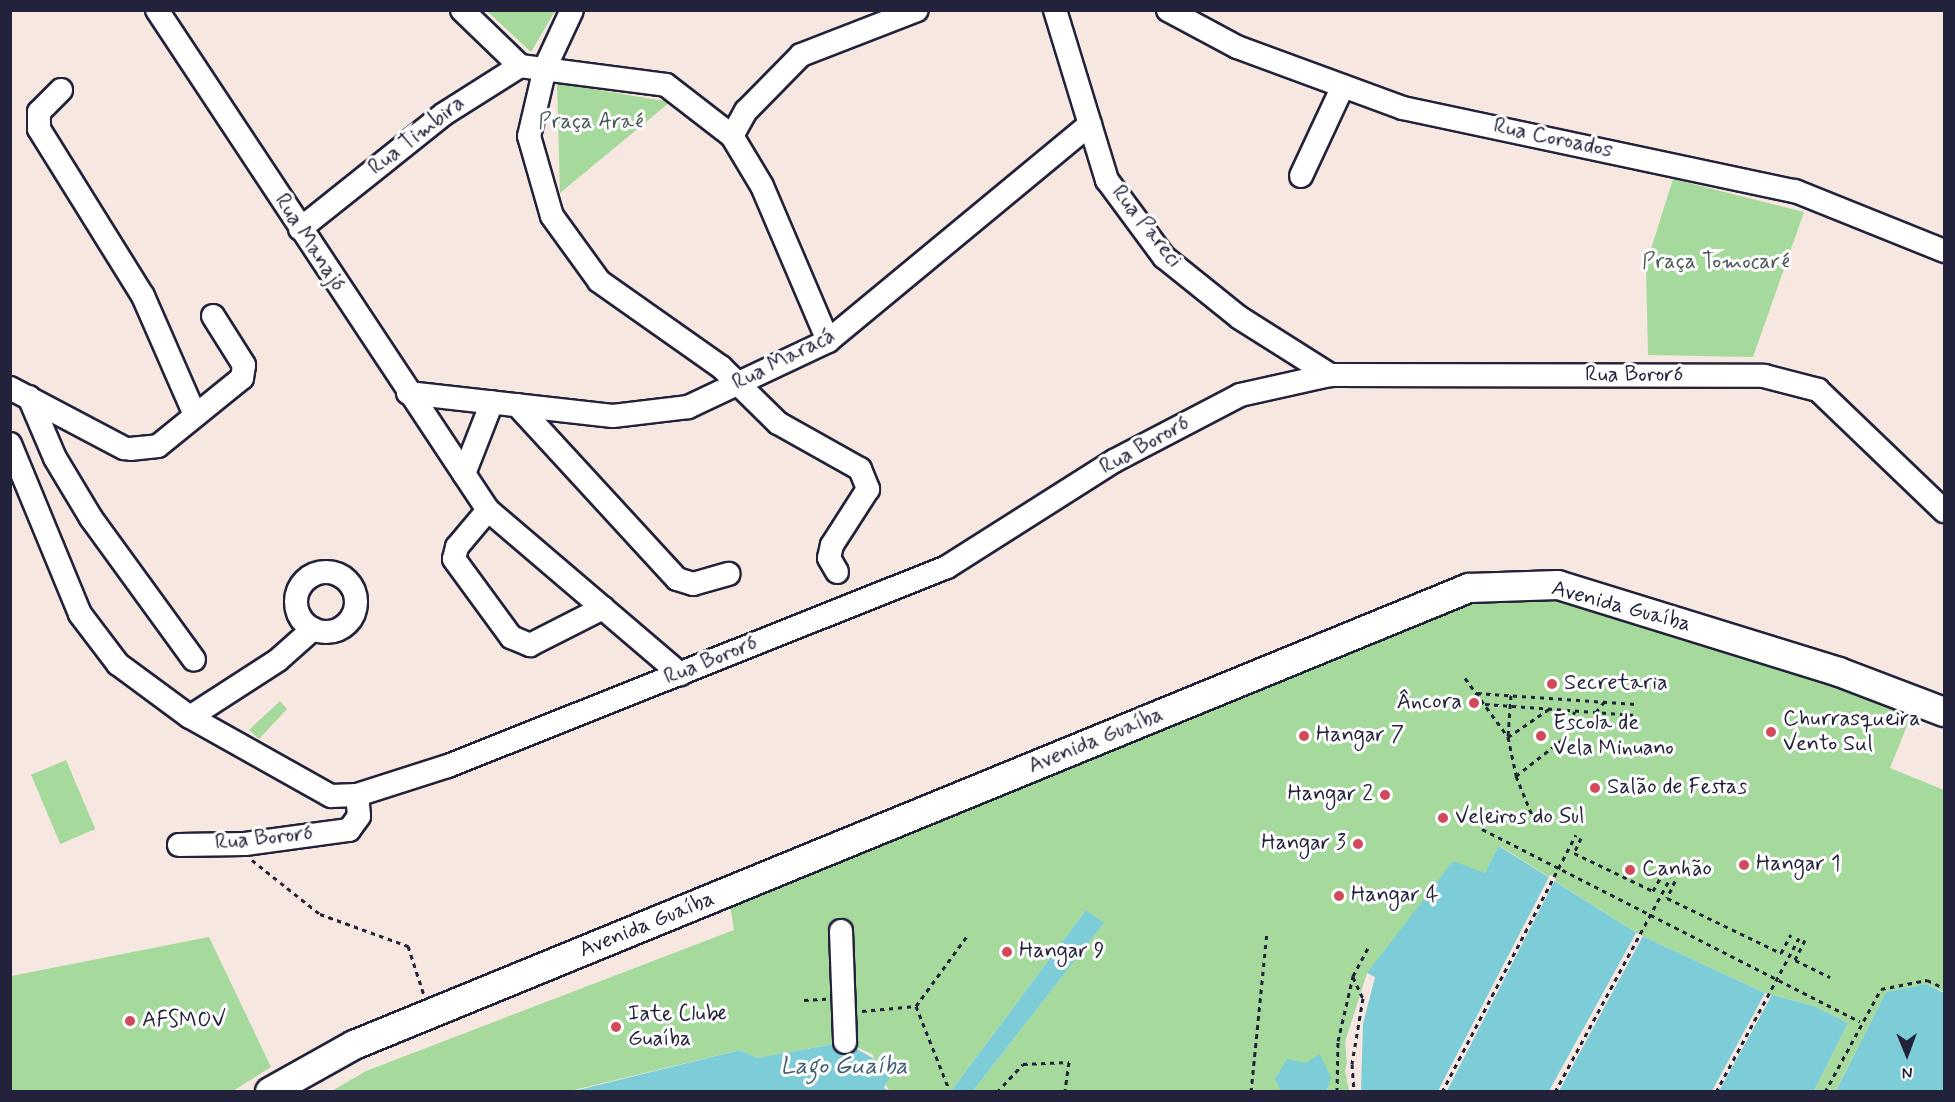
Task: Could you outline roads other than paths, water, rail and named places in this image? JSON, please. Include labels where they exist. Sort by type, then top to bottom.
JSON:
[{"type":"main road","name":"Avenida Guaíba","points":[[270,1092],[354,1046],[430,1014],[1469,588],[1557,585],[1839,672],[1944,712]]},
{"type":"street","name":"Rua Manajó","points":[[157,10],[300,230],[488,510],[680,674]]},
{"type":"street","points":[[462,10],[520,66],[666,85],[732,136],[762,186],[828,341]]},
{"type":"street","points":[[572,10],[545,68],[529,136],[552,216],[599,281],[721,367],[768,416],[813,439],[866,477],[868,489],[830,552],[837,572]]},
{"type":"street","points":[[732,136],[746,111],[801,55],[917,10]]},
{"type":"street","name":"Rua Pareci","points":[[1055,10],[1107,180],[1164,257],[1240,318],[1330,375]]},
{"type":"street","name":"Rua Coroados","points":[[1168,10],[1237,47],[1403,108],[1795,191],[1944,251]]},
{"type":"street","name":"Rua Timbira","points":[[300,230],[444,114],[520,66]]},
{"type":"street","points":[[1301,176],[1343,86]]},
{"type":"street","points":[[61,90],[39,112],[39,129],[143,296],[194,413]]},
{"type":"street","name":"Rua Maracá","points":[[408,393],[613,416],[688,407],[828,341],[1090,124]]},
{"type":"street","points":[[20,392],[127,448],[158,446],[194,413],[246,373],[213,316]]},
{"type":"street","points":[[760,374],[768,416]]},
{"type":"street","name":"Rua Bororó","points":[[179,845],[245,844],[349,830],[359,816],[357,795],[680,674],[947,567],[1114,461],[1240,395],[1330,375],[1764,376],[1818,390],[1944,511]]},
{"type":"street","points":[[20,392],[55,458],[91,518],[194,660]]},
{"type":"street","points":[[464,474],[492,402]]},
{"type":"street","points":[[517,405],[677,579],[693,584],[729,574]]},
{"type":"street","points":[[10,444],[80,614],[136,682],[190,717],[331,796],[357,795]]},
{"type":"street","points":[[488,510],[457,547],[454,559],[511,637],[530,645],[563,633],[603,608]]},
{"type":"street","points":[[190,717],[278,660],[313,630]]},
{"type":"street","points":[[841,931],[845,1042]]},
{"type":"water","name":"Veleiros do Sul","points":[[1499,846],[1640,935],[1765,993],[1814,1006],[1848,1023],[1814,1091],[1349,1092],[1345,1042],[1367,973],[1453,861],[1485,873]]},
{"type":"water","name":"Lago Guaíba","points":[[1086,910],[1104,923],[973,1091],[951,1091]]},
{"type":"water","points":[[1926,984],[1944,993],[1944,1091],[1836,1091],[1886,992]]},
{"type":"water","name":"Lago Guaíba","points":[[845,1042],[893,1070],[884,1088],[889,1091],[570,1092],[740,1050],[757,1058]]},
{"type":"water","points":[[1320,1054],[1331,1078],[1326,1091],[1281,1091],[1275,1079],[1287,1059],[1306,1063]]},
{"type":"place","name":"Secretaria","points":[[1552,684]]},
{"type":"place","name":"Âncora","points":[[1474,703]]},
{"type":"place","name":"Churrasqueira Vento Sul","points":[[1771,732]]},
{"type":"place","name":"Hangar 7","points":[[1304,736]]},
{"type":"place","name":"Escola de Vela Minuano","points":[[1541,736]]},
{"type":"place","name":"Salão de Festas","points":[[1595,788]]},
{"type":"place","name":"Hangar 2","points":[[1385,795]]},
{"type":"place","name":"Veleiros do Sul","points":[[1443,818]]},
{"type":"place","name":"Hangar 3","points":[[1358,844]]},
{"type":"place","name":"Hangar 1","points":[[1744,865]]},
{"type":"place","name":"Canhão","points":[[1630,870]]},
{"type":"place","name":"Hangar 4","points":[[1339,896]]},
{"type":"place","name":"Hangar 9","points":[[1007,952]]},
{"type":"place","name":"AFSMOV","points":[[130,1021]]},
{"type":"place","name":"Iate Clube Guaíba","points":[[616,1027]]},
{"type":"park label","name":"Praça Araé","points":[[591,123]]},
{"type":"park label","name":"Praça Tomocaré","points":[[1716,263]]}]
